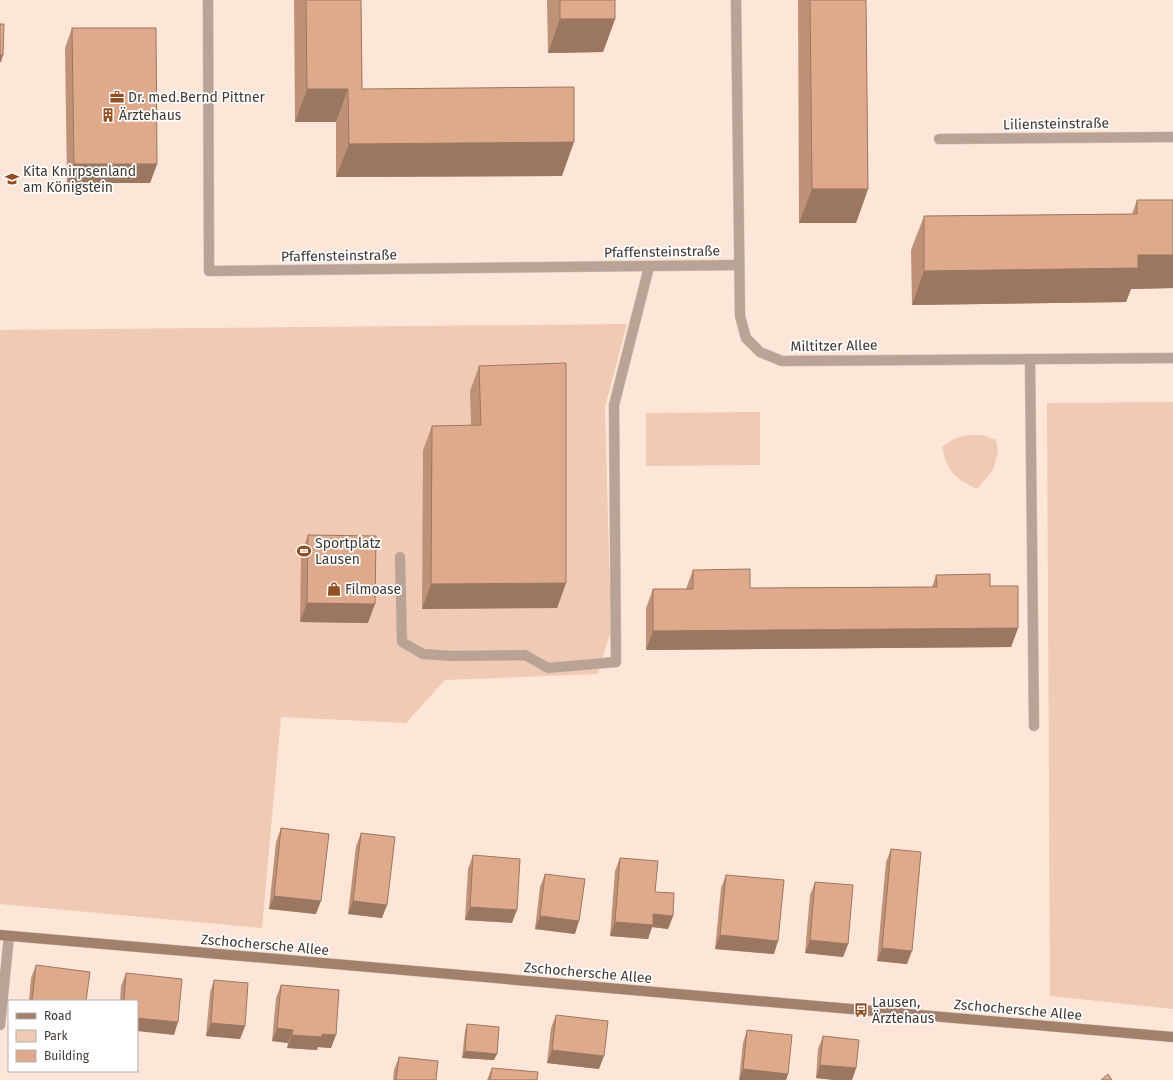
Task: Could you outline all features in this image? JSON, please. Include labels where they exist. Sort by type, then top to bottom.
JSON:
[{"type":"street","name":"Pfaffensteinstraße","points":[[208,0],[210,271],[739,265]]},
{"type":"street","name":"Miltitzer Allee","points":[[736,0],[740,316],[746,338],[760,352],[782,361],[1173,358]]},
{"type":"street","name":"Liliensteinstraße","points":[[939,139],[1173,136]]},
{"type":"street","points":[[400,557],[402,642],[423,654],[451,656],[525,655],[548,668],[616,662],[614,405],[649,267]]},
{"type":"street","points":[[1030,359],[1034,726]]},
{"type":"street","points":[[0,1025],[4,935]]},
{"type":"street","name":"Zschochersche Allee","points":[[4,935],[1173,1037]]},
{"type":"green space","name":"Sportplatz Lausen","points":[[627,324],[605,407],[611,630],[598,674],[445,680],[406,723],[281,717],[262,928],[0,904],[0,330]]},
{"type":"green space","points":[[1173,402],[1173,1009],[1050,996],[1047,403]]},
{"type":"green space","points":[[760,412],[760,465],[646,466],[646,413]]},
{"type":"green space","points":[[970,435],[982,435],[996,440],[998,452],[993,470],[977,489],[962,481],[949,469],[942,447],[955,438]]},
{"type":"building","points":[[306,0],[361,0],[362,89],[574,87],[574,142],[349,144],[348,89],[307,89]]},
{"type":"building","points":[[560,0],[615,0],[615,19],[560,19]]},
{"type":"building","points":[[810,0],[866,0],[868,189],[812,189]]},
{"type":"building","points":[[0,24],[4,24],[3,55],[0,55]]},
{"type":"building","name":"Ärztehaus","points":[[72,28],[156,28],[157,164],[74,164]]},
{"type":"building","points":[[1137,200],[1173,200],[1173,255],[1138,255],[1138,268],[924,271],[924,216],[1137,214]]},
{"type":"building","points":[[566,363],[566,583],[431,584],[432,426],[481,425],[479,366]]},
{"type":"building","name":"Filmoase","points":[[308,535],[376,536],[375,604],[307,603]]},
{"type":"building","points":[[750,569],[750,588],[937,587],[936,575],[990,574],[990,586],[1018,586],[1018,628],[653,631],[653,589],[693,589],[693,570]]},
{"type":"building","points":[[281,828],[329,834],[321,901],[274,896]]},
{"type":"building","points":[[361,833],[395,837],[387,905],[353,901]]},
{"type":"building","points":[[891,849],[921,852],[912,951],[882,948]]},
{"type":"building","points":[[473,855],[520,859],[517,910],[470,907]]},
{"type":"building","points":[[620,858],[658,861],[655,892],[674,893],[673,916],[653,914],[653,925],[615,922]]},
{"type":"building","points":[[545,874],[585,879],[579,921],[540,916]]},
{"type":"building","points":[[726,875],[784,880],[778,941],[720,935]]},
{"type":"building","points":[[815,882],[853,885],[848,944],[810,940]]},
{"type":"building","points":[[36,965],[90,972],[86,1000],[32,1000]]},
{"type":"building","points":[[126,973],[182,979],[178,1022],[138,1018],[138,1000],[124,1000]]},
{"type":"building","points":[[214,980],[248,983],[245,1026],[211,1023]]},
{"type":"building","points":[[281,985],[339,990],[336,1035],[322,1034],[322,1037],[292,1035],[293,1030],[277,1028]]},
{"type":"building","points":[[556,1015],[608,1021],[604,1056],[552,1050]]},
{"type":"building","points":[[467,1024],[499,1027],[497,1054],[465,1051]]},
{"type":"building","points":[[747,1030],[792,1035],[788,1074],[743,1069]]},
{"type":"building","points":[[823,1036],[859,1040],[856,1068],[820,1065]]},
{"type":"building","points":[[399,1057],[438,1061],[436,1080],[396,1080]]},
{"type":"building","points":[[492,1068],[538,1072],[537,1080],[490,1080]]},
{"type":"building","points":[[1108,1074],[1112,1080],[1101,1080]]},
{"type":"place","name":"Dr. med.Bernd Pittner","points":[[117,97]]},
{"type":"place","name":"Ärztehaus","points":[[108,115]]},
{"type":"place","name":"Kita Knirpsenland am Königstein","points":[[12,179]]},
{"type":"place","name":"Sportplatz Lausen","points":[[304,551]]},
{"type":"place","name":"Filmoase","points":[[334,589]]},
{"type":"place","name":"Lausen, Ärztehaus","points":[[861,1010]]}]
